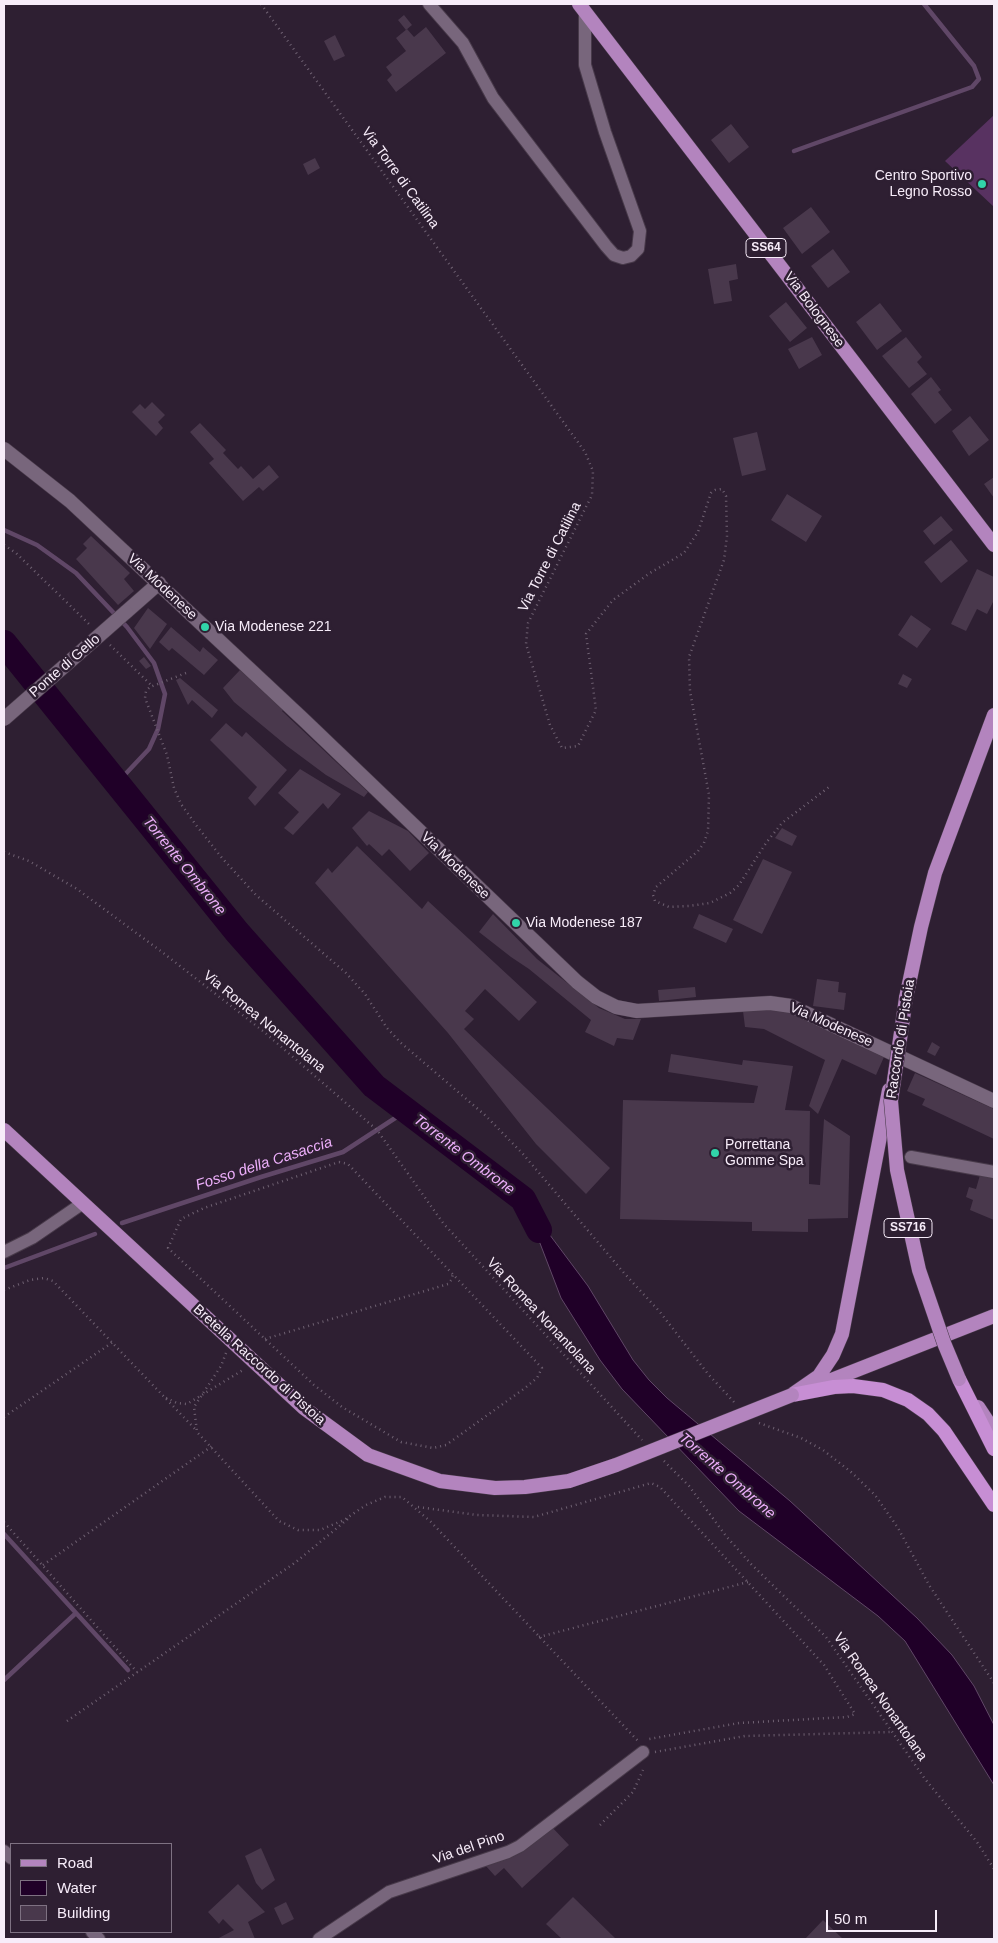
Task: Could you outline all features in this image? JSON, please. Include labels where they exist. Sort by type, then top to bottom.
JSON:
[{"type":"highway","name":"Raccordo di Pistoia","points":[[959,1379],[994,1449]]},
{"type":"highway","points":[[792,1395],[834,1387],[853,1386],[882,1390],[908,1400],[928,1414],[944,1431],[994,1505]]},
{"type":"main road","name":"Via Bolognese","points":[[582,8],[994,545]]},
{"type":"main road","name":"Raccordo di Pistoia","points":[[959,1379],[921,1278],[900,1194],[891,1119],[894,1070],[906,998],[921,927],[936,873],[994,715]]},
{"type":"main road","points":[[792,1395],[819,1376],[839,1343],[859,1251],[886,1101],[894,1070]]},
{"type":"main road","name":"Bretella Raccordo di Pistoia","points":[[5,1131],[304,1408],[368,1454],[440,1481],[495,1488],[525,1487],[568,1481],[616,1465],[792,1395]]},
{"type":"main road","points":[[792,1395],[994,1316]]},
{"type":"main road","points":[[959,1379],[994,1431]]},
{"type":"street","points":[[430,4],[463,44],[493,98],[606,246],[614,255],[623,258],[631,256],[638,249],[641,238],[640,231],[605,132],[585,65],[582,8]]},
{"type":"street","name":"Via Modenese","points":[[4,449],[70,501],[159,583],[577,982],[596,997],[616,1007],[637,1011],[770,1003],[790,1006],[994,1101]]},
{"type":"street","name":"Ponte di Gello","points":[[4,719],[159,583]]},
{"type":"street","points":[[911,1157],[994,1172]]},
{"type":"street","points":[[4,1252],[32,1238],[83,1203]]},
{"type":"street","name":"Via del Pino","points":[[319,1939],[389,1892],[508,1852],[520,1846],[640,1747]]},
{"type":"path","name":"Via Torre di Catilina","points":[[261,4],[585,452],[593,471],[592,495],[528,623],[527,630],[526,644],[528,653],[550,725],[562,748],[578,746],[596,710],[586,634],[613,600],[650,573],[684,553],[698,532],[711,493],[722,489],[726,496],[727,536],[724,560],[689,657],[690,691],[709,795],[708,831],[704,844],[656,887],[653,895],[655,901],[669,908],[689,906],[710,903],[730,893],[739,885],[766,843],[782,823],[829,787]]},
{"type":"path","points":[[4,545],[36,572],[91,625]]},
{"type":"path","points":[[104,639],[152,686]]},
{"type":"path","points":[[186,673],[152,686],[146,691],[145,698],[167,755],[174,788],[182,804],[222,858],[275,913],[346,973],[365,994],[387,1028],[400,1042],[486,1116],[523,1154],[624,1273],[660,1312],[708,1374],[734,1403]]},
{"type":"path","name":"Via Romea Nonantolana","points":[[4,852],[29,861],[77,889],[162,952],[263,1031],[377,1130],[443,1223],[644,1441]]},
{"type":"path","points":[[339,1162],[348,1164],[453,1272],[542,1368],[537,1378],[525,1388],[446,1445],[433,1448],[421,1447],[401,1442],[380,1431],[342,1407],[314,1385],[168,1248],[181,1219],[204,1208],[339,1162]]},
{"type":"path","points":[[265,1339],[448,1284],[452,1279],[453,1272]]},
{"type":"path","points":[[4,1290],[30,1280],[44,1278],[53,1281],[212,1446],[279,1521],[298,1530],[320,1530],[344,1520],[366,1505],[385,1498],[402,1497],[417,1507],[539,1636],[640,1747],[644,1765],[641,1777],[633,1792],[600,1825]]},
{"type":"path","points":[[197,1432],[194,1407],[221,1366],[230,1340]]},
{"type":"path","points":[[4,1417],[113,1342]]},
{"type":"path","points":[[165,1398],[177,1403],[187,1404],[255,1363]]},
{"type":"path","points":[[754,1420],[800,1438],[823,1450],[851,1472],[875,1495],[898,1528],[929,1585],[994,1683]]},
{"type":"path","points":[[43,1566],[212,1446]]},
{"type":"path","name":"Via Romea Nonantolana","points":[[663,1460],[689,1486],[726,1536],[751,1564],[826,1637],[924,1779],[978,1842],[994,1869]]},
{"type":"path","points":[[417,1507],[477,1515],[534,1517],[651,1483],[660,1487],[749,1581],[824,1665],[855,1714],[847,1718],[739,1723],[640,1747]]},
{"type":"path","points":[[67,1721],[296,1562],[366,1505]]},
{"type":"path","points":[[4,1522],[137,1672]]},
{"type":"path","points":[[539,1636],[749,1581]]},
{"type":"path","points":[[640,1747],[745,1736],[892,1732]]},
{"type":"shaded area","name":"Centro Sportivo Legno Rosso","points":[[994,115],[994,207],[945,161]]},
{"type":"water","points":[[523,1199],[588,1286],[633,1360],[649,1380],[667,1398],[790,1501],[917,1618],[952,1655],[974,1686],[994,1725],[994,1785],[905,1641],[878,1616],[739,1511],[622,1389],[600,1360],[561,1298]]},
{"type":"building","points":[[404,15],[412,25],[406,30],[398,20]]},
{"type":"building","points":[[426,27],[446,53],[396,92],[387,80],[392,75],[386,67],[406,51],[396,38],[407,29],[414,37]]},
{"type":"building","points":[[335,35],[345,56],[334,61],[324,41]]},
{"type":"building","points":[[731,124],[749,147],[729,163],[711,140]]},
{"type":"building","points":[[315,158],[320,168],[308,175],[303,164]]},
{"type":"building","points":[[811,207],[830,232],[802,254],[783,228]]},
{"type":"building","points":[[833,249],[850,272],[828,288],[811,266]]},
{"type":"building","points":[[736,264],[738,279],[729,281],[732,301],[714,304],[708,269]]},
{"type":"building","points":[[786,302],[807,328],[790,342],[769,316]]},
{"type":"building","points":[[880,303],[902,331],[877,350],[856,322]]},
{"type":"building","points":[[812,337],[822,355],[799,369],[788,349]]},
{"type":"building","points":[[906,337],[922,357],[917,362],[927,374],[909,388],[882,356]]},
{"type":"building","points":[[931,377],[941,390],[938,392],[952,410],[935,424],[911,394]]},
{"type":"building","points":[[152,402],[165,415],[158,422],[163,428],[156,436],[132,412],[140,404],[145,409]]},
{"type":"building","points":[[970,416],[989,440],[969,456],[952,431]]},
{"type":"building","points":[[200,423],[226,450],[223,453],[238,469],[241,466],[253,479],[269,465],[279,477],[263,491],[259,487],[243,501],[209,463],[214,459],[190,432]]},
{"type":"building","points":[[757,432],[766,470],[742,476],[733,438]]},
{"type":"building","points":[[994,477],[994,498],[984,484]]},
{"type":"building","points":[[787,494],[822,516],[806,542],[771,520]]},
{"type":"building","points":[[941,516],[953,530],[934,545],[923,531]]},
{"type":"building","points":[[91,536],[130,573],[124,579],[134,591],[118,605],[76,559],[87,548],[83,544]]},
{"type":"building","points":[[951,540],[968,561],[941,583],[924,562]]},
{"type":"building","points":[[977,569],[994,577],[994,600],[987,614],[977,609],[966,631],[951,624]]},
{"type":"building","points":[[148,608],[167,624],[150,649],[134,628]]},
{"type":"building","points":[[911,615],[931,629],[917,648],[898,635]]},
{"type":"building","points":[[171,627],[200,652],[203,647],[218,660],[204,675],[172,648],[169,651],[159,642]]},
{"type":"building","points":[[144,657],[151,666],[146,669],[139,661]]},
{"type":"building","points":[[240,670],[284,709],[282,711],[368,792],[364,797],[326,775],[287,746],[234,702],[223,688]]},
{"type":"building","points":[[903,674],[912,679],[907,688],[898,684]]},
{"type":"building","points":[[180,678],[218,710],[212,718],[192,700],[188,705],[176,680]]},
{"type":"building","points":[[226,723],[242,737],[246,732],[287,770],[255,806],[248,798],[257,787],[210,740]]},
{"type":"building","points":[[300,769],[341,794],[328,809],[323,803],[293,835],[284,828],[299,812],[278,793]]},
{"type":"building","points":[[369,811],[408,831],[429,853],[410,871],[389,849],[382,856],[369,844],[367,846],[352,828]]},
{"type":"building","points":[[782,828],[797,836],[792,846],[775,838]]},
{"type":"building","points":[[357,846],[422,909],[428,901],[537,1002],[519,1021],[485,989],[465,1011],[474,1019],[464,1029],[610,1168],[586,1194],[536,1144],[448,1033],[315,883],[328,868],[332,873]]},
{"type":"building","points":[[763,859],[792,872],[762,934],[733,920]]},
{"type":"building","points":[[493,914],[537,959],[599,1008],[625,1019],[641,1019],[633,1040],[617,1038],[614,1046],[585,1032],[591,1020],[529,969],[479,932]]},
{"type":"building","points":[[699,914],[733,929],[726,943],[693,928]]},
{"type":"building","points":[[817,979],[839,982],[838,992],[846,993],[844,1010],[813,1006]]},
{"type":"building","points":[[695,987],[696,997],[659,1001],[658,990]]},
{"type":"building","points":[[759,1008],[791,1010],[821,1024],[820,1027],[884,1057],[876,1075],[842,1059],[818,1114],[809,1106],[825,1060],[764,1029],[745,1027],[743,1011]]},
{"type":"building","points":[[932,1042],[940,1047],[935,1056],[927,1052]]},
{"type":"building","name":"Porrettana Gomme Spa","points":[[671,1054],[742,1065],[743,1060],[793,1066],[785,1110],[810,1111],[809,1184],[820,1185],[824,1119],[850,1136],[848,1218],[808,1219],[808,1232],[752,1231],[752,1222],[620,1219],[623,1100],[754,1103],[758,1086],[668,1072]]},
{"type":"building","points":[[915,1073],[994,1109],[994,1139],[922,1105],[925,1099],[907,1091]]},
{"type":"building","points":[[980,1175],[994,1179],[994,1220],[970,1210],[973,1200],[966,1197],[969,1187],[976,1189]]},
{"type":"building","points":[[550,1825],[569,1845],[522,1888],[504,1868],[495,1876],[485,1865]]},
{"type":"building","points":[[261,1848],[275,1880],[262,1890],[256,1883],[245,1856]]},
{"type":"building","points":[[238,1884],[265,1912],[248,1922],[255,1939],[217,1939],[234,1930],[223,1919],[219,1924],[208,1912]]},
{"type":"building","points":[[573,1897],[615,1938],[562,1939],[546,1924]]},
{"type":"building","points":[[286,1902],[294,1919],[282,1925],[274,1908]]},
{"type":"building","points":[[823,1920],[843,1939],[805,1939]]},
{"type":"waterway","points":[[794,151],[972,87],[979,79],[974,66],[924,4]]},
{"type":"waterway","points":[[4,530],[37,545],[76,573],[127,627],[154,663],[165,694],[158,729],[149,749],[117,783]]},
{"type":"waterway","name":"Torrente Ombrone","points":[[4,643],[237,932],[374,1086],[523,1199],[539,1230]]},
{"type":"waterway","name":"Fosso della Casaccia","points":[[122,1223],[343,1152],[406,1111]]},
{"type":"waterway","name":"Fosso della Casaccia","points":[[4,1268],[95,1234]]},
{"type":"waterway","points":[[4,1534],[128,1670]]},
{"type":"waterway","points":[[4,1680],[76,1613]]},
{"type":"place","name":"Centro Sportivo Legno Rosso","points":[[982,184]]},
{"type":"place","name":"Via Modenese 221","points":[[205,627]]},
{"type":"place","name":"Via Modenese 187","points":[[516,923]]},
{"type":"place","name":"Porrettana Gomme Spa","points":[[715,1153]]}]
